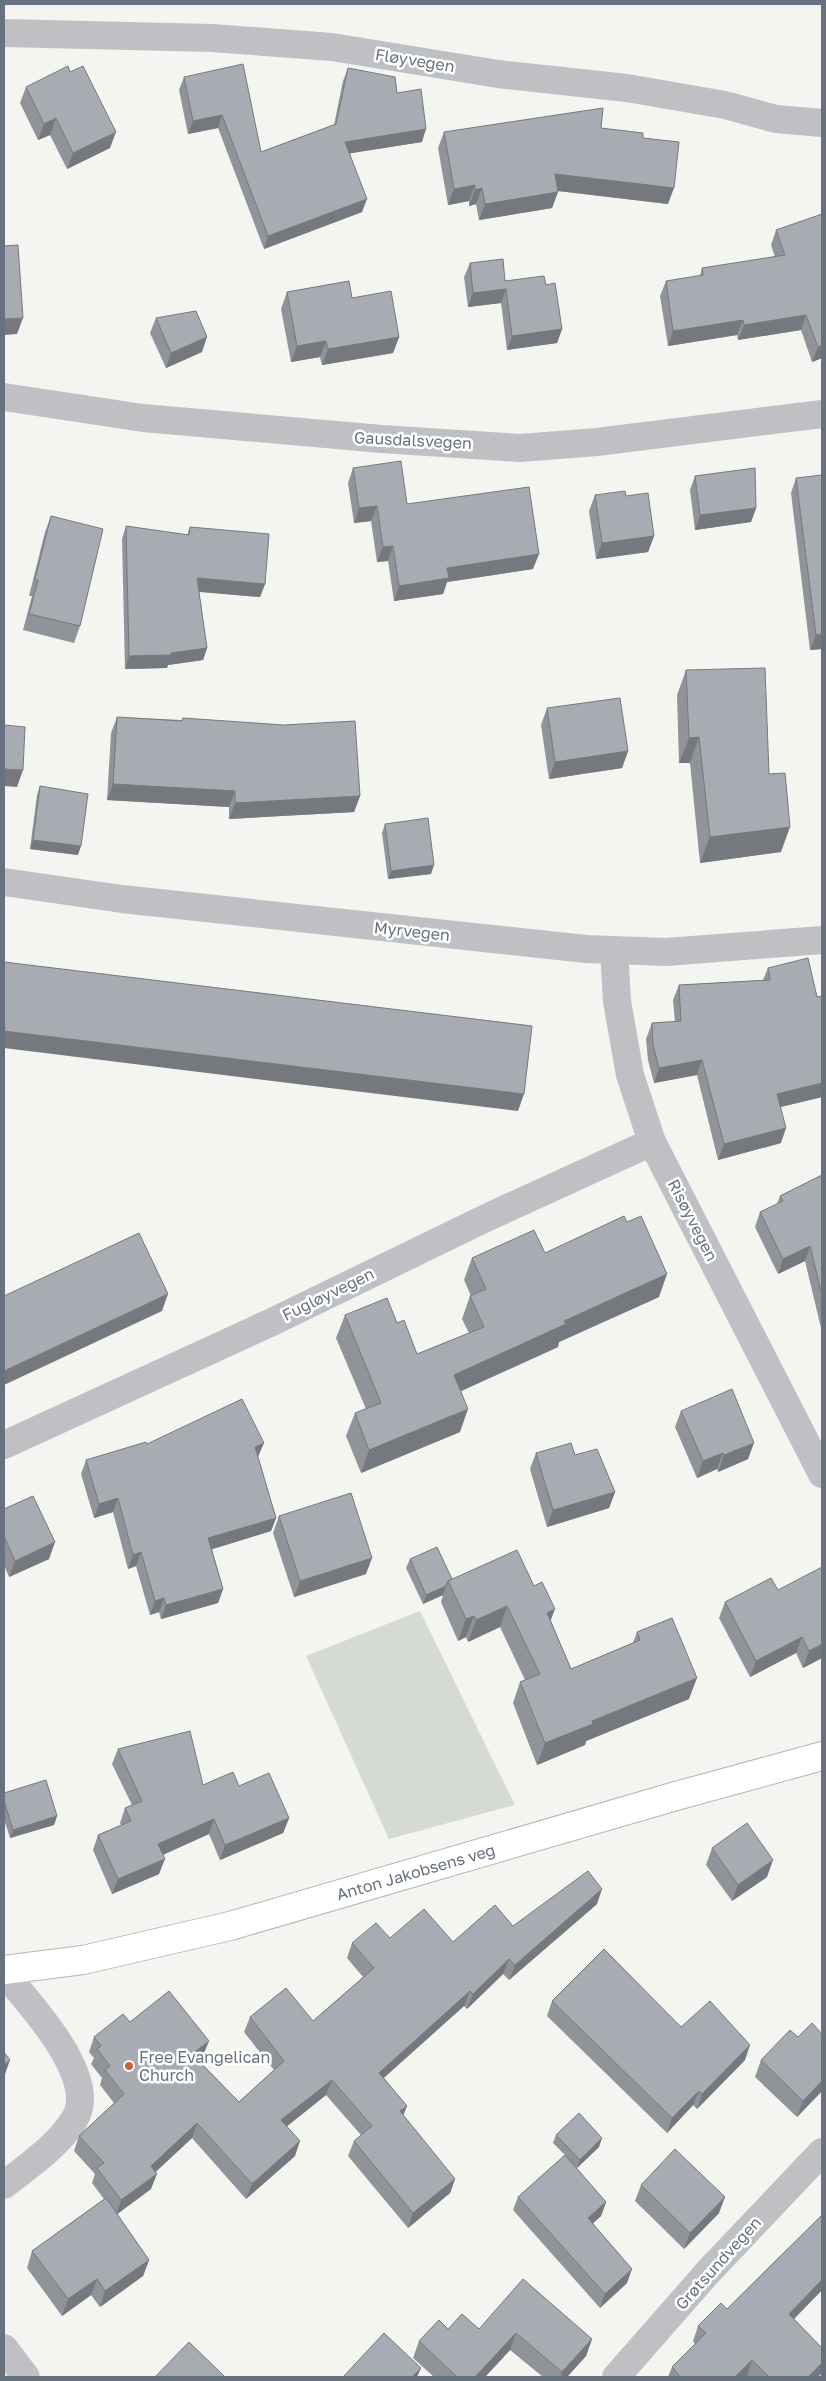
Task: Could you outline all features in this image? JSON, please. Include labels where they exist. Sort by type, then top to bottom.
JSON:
[{"type":"street","name":"Fløyvegen","points":[[4,33],[212,38],[332,47],[498,74],[627,88],[725,104],[776,119],[822,123]]},
{"type":"street","name":"Gausdalsvegen","points":[[4,397],[143,418],[373,438],[520,448],[597,442],[822,414]]},
{"type":"street","name":"Myrvegen","points":[[4,882],[132,900],[559,947],[666,952],[822,940]]},
{"type":"street","name":"Risøyvegen","points":[[614,950],[617,1001],[630,1075],[652,1142],[822,1474]]},
{"type":"street","name":"Fugløyvegen","points":[[4,1445],[203,1352],[272,1322],[477,1222],[652,1142]]},
{"type":"street","name":"Anton Jakobsens veg","points":[[4,1972],[83,1960],[238,1924],[676,1796],[822,1756]]},
{"type":"street","points":[[4,1972],[38,2012],[74,2069],[81,2104],[75,2120],[50,2148],[4,2185]]},
{"type":"street","name":"Grøtsundvegen","points":[[616,2377],[709,2271],[822,2152]]},
{"type":"street","points":[[4,2348],[26,2377]]},
{"type":"shaded area","points":[[420,1611],[515,1805],[389,1839],[306,1656]]},
{"type":"building","points":[[243,64],[261,152],[336,124],[348,68],[395,77],[397,93],[421,89],[426,129],[345,142],[367,199],[268,236],[222,115],[193,121],[184,77]]},
{"type":"building","points":[[68,66],[70,72],[83,66],[116,132],[73,153],[56,118],[44,124],[26,87]]},
{"type":"building","points":[[603,108],[601,128],[643,133],[643,138],[679,142],[674,188],[555,174],[558,192],[485,204],[482,188],[475,190],[475,185],[454,189],[444,132]]},
{"type":"building","points":[[822,214],[822,345],[818,347],[806,315],[744,325],[743,320],[673,331],[666,281],[703,275],[702,268],[785,255],[776,230]]},
{"type":"building","points":[[18,245],[23,318],[4,319],[4,246]]},
{"type":"building","points":[[503,259],[505,281],[544,276],[546,285],[555,283],[562,329],[512,336],[506,289],[473,293],[470,263]]},
{"type":"building","points":[[349,281],[352,298],[391,291],[399,337],[328,349],[326,341],[297,346],[287,292]]},
{"type":"building","points":[[196,311],[207,337],[171,353],[156,318]]},
{"type":"building","points":[[401,461],[407,504],[529,487],[539,554],[447,568],[449,578],[399,586],[393,546],[383,547],[377,506],[359,508],[353,468]]},
{"type":"building","points":[[755,468],[756,508],[700,515],[695,476]]},
{"type":"building","points":[[822,475],[822,634],[816,635],[796,478]]},
{"type":"building","points":[[625,491],[626,496],[648,493],[654,536],[602,543],[595,495]]},
{"type":"building","points":[[51,516],[103,529],[80,626],[29,614],[38,580],[35,579]]},
{"type":"building","points":[[126,526],[189,535],[190,527],[269,534],[265,584],[197,578],[207,648],[171,653],[171,655],[129,656]]},
{"type":"building","points":[[765,668],[769,774],[785,773],[790,827],[710,837],[699,737],[689,738],[686,670]]},
{"type":"building","points":[[620,698],[628,751],[555,762],[547,708]]},
{"type":"building","points":[[117,717],[182,721],[183,718],[284,725],[355,721],[360,796],[235,803],[235,791],[113,784]]},
{"type":"building","points":[[4,725],[25,727],[23,770],[4,769]]},
{"type":"building","points":[[40,786],[88,794],[81,846],[33,840]]},
{"type":"building","points":[[428,818],[434,865],[391,871],[385,824]]},
{"type":"building","points":[[808,958],[817,997],[822,996],[822,1083],[777,1094],[786,1128],[724,1144],[702,1060],[659,1068],[653,1045],[652,1023],[681,1021],[679,985],[770,980],[768,968]]},
{"type":"building","points":[[4,962],[532,1026],[524,1094],[4,1031]]},
{"type":"building","points":[[822,1175],[822,1295],[810,1246],[783,1259],[760,1212],[783,1201],[780,1196]]},
{"type":"building","points":[[624,1216],[627,1222],[641,1216],[667,1274],[564,1321],[566,1324],[454,1375],[468,1409],[369,1450],[355,1413],[381,1403],[345,1315],[387,1298],[397,1323],[404,1320],[417,1354],[484,1327],[470,1296],[486,1289],[472,1258],[534,1230],[545,1253]]},
{"type":"building","points":[[139,1233],[168,1294],[4,1371],[4,1296]]},
{"type":"building","points":[[732,1389],[754,1443],[703,1461],[681,1411]]},
{"type":"building","points":[[242,1399],[264,1443],[255,1447],[276,1518],[208,1538],[223,1589],[166,1605],[164,1598],[155,1601],[141,1552],[133,1555],[118,1498],[99,1504],[86,1460],[146,1442],[147,1444]]},
{"type":"building","points":[[571,1443],[575,1455],[597,1449],[615,1492],[553,1510],[536,1453]]},
{"type":"building","points":[[351,1493],[372,1558],[300,1581],[279,1516]]},
{"type":"building","points":[[33,1496],[55,1542],[15,1561],[4,1536],[4,1509]]},
{"type":"building","points":[[437,1547],[452,1579],[448,1581],[446,1586],[426,1595],[410,1559]]},
{"type":"building","points":[[517,1550],[534,1586],[542,1582],[555,1609],[547,1613],[571,1669],[640,1640],[637,1632],[672,1618],[697,1678],[592,1721],[593,1724],[545,1743],[520,1682],[540,1674],[507,1606],[476,1620],[474,1616],[466,1619],[448,1581]]},
{"type":"building","points":[[822,1567],[822,1644],[809,1651],[802,1637],[756,1661],[725,1602],[771,1578],[778,1590]]},
{"type":"building","points":[[190,1731],[203,1785],[233,1772],[239,1786],[269,1773],[289,1818],[225,1845],[214,1819],[158,1844],[165,1859],[118,1879],[98,1835],[131,1821],[125,1808],[142,1801],[118,1749]]},
{"type":"building","points":[[46,1780],[57,1816],[13,1830],[4,1801],[4,1793]]},
{"type":"building","points":[[747,1823],[773,1860],[738,1885],[712,1848]]},
{"type":"building","points":[[588,1871],[602,1889],[515,1965],[509,1959],[473,1994],[470,1991],[379,2073],[407,2106],[400,2111],[455,2179],[413,2213],[354,2141],[372,2126],[332,2080],[281,2120],[300,2141],[252,2184],[197,2123],[151,2166],[157,2174],[121,2200],[97,2168],[104,2163],[79,2136],[124,2094],[105,2070],[110,2066],[97,2049],[101,2046],[94,2037],[123,2014],[130,2022],[169,1991],[209,2041],[192,2054],[239,2102],[284,2061],[250,2017],[286,1988],[313,2021],[374,1968],[352,1943],[376,1923],[390,1938],[424,1909],[453,1942],[495,1905],[513,1926]]},
{"type":"building","points":[[604,1949],[681,2027],[710,2001],[750,2045],[702,2094],[699,2091],[672,2118],[552,2001]]},
{"type":"building","points":[[812,2023],[822,2034],[822,2081],[803,2101],[761,2060],[790,2030],[798,2037]]},
{"type":"building","points":[[4,2052],[10,2060],[4,2065]]},
{"type":"building","points":[[579,2113],[602,2138],[580,2160],[556,2135]]},
{"type":"building","points":[[675,2149],[725,2197],[690,2233],[641,2185]]},
{"type":"building","points":[[565,2155],[606,2202],[588,2218],[632,2269],[605,2294],[518,2197]]},
{"type":"building","points":[[106,2198],[149,2260],[105,2291],[97,2279],[68,2299],[32,2251]]},
{"type":"building","points":[[822,2215],[822,2280],[789,2314],[822,2348],[822,2363],[808,2377],[769,2377],[752,2360],[735,2377],[677,2377],[679,2375],[672,2367],[706,2333],[698,2326],[721,2303],[727,2309]]},
{"type":"building","points":[[523,2279],[592,2339],[562,2372],[516,2333],[475,2377],[457,2377],[419,2341],[439,2320],[448,2329],[462,2314],[479,2329]]},
{"type":"building","points":[[384,2333],[421,2368],[412,2377],[343,2377]]},
{"type":"building","points":[[189,2342],[225,2377],[155,2377]]},
{"type":"place","name":"Free Evangelican Church","points":[[129,2066]]}]
